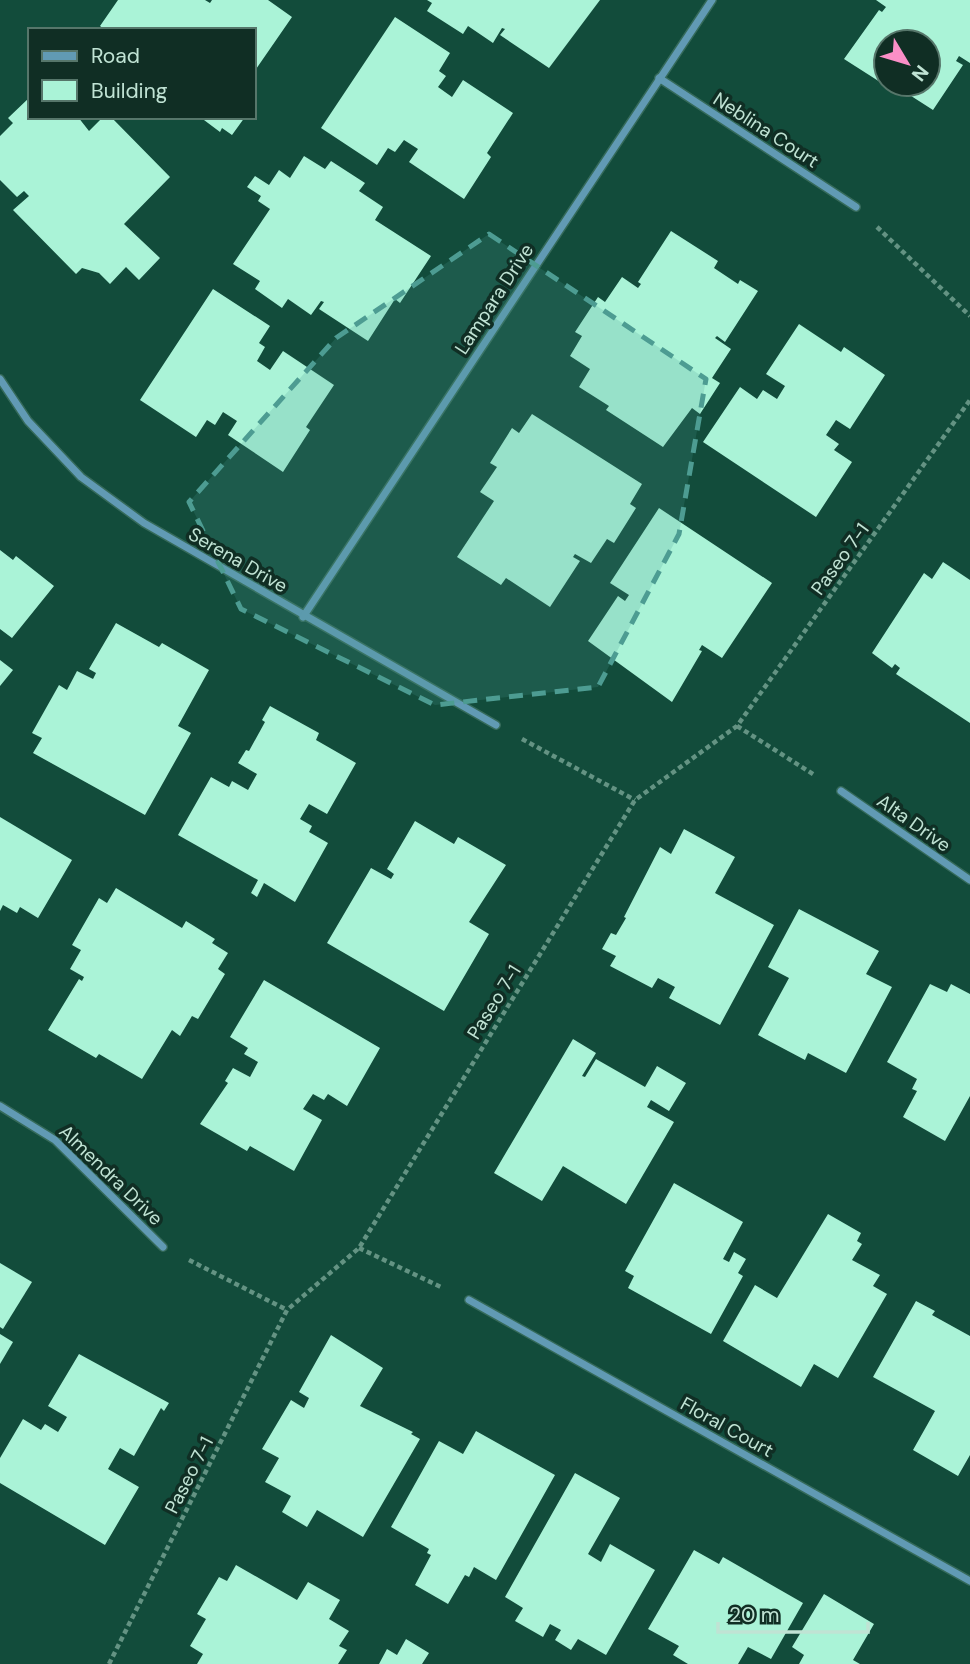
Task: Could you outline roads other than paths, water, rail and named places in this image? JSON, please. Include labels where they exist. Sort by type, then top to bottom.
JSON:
[{"type":"street","name":"Lampara Drive","points":[[303,617],[712,0]]},
{"type":"street","name":"Neblina Court","points":[[659,78],[856,207]]},
{"type":"street","name":"Serena Drive","points":[[0,379],[28,421],[81,477],[144,523],[303,617],[496,725]]},
{"type":"street","name":"Alta Drive","points":[[841,791],[970,880]]},
{"type":"street","name":"Almendra Drive","points":[[0,1106],[55,1140],[163,1247]]},
{"type":"street","name":"Floral Court","points":[[469,1300],[970,1581]]}]
